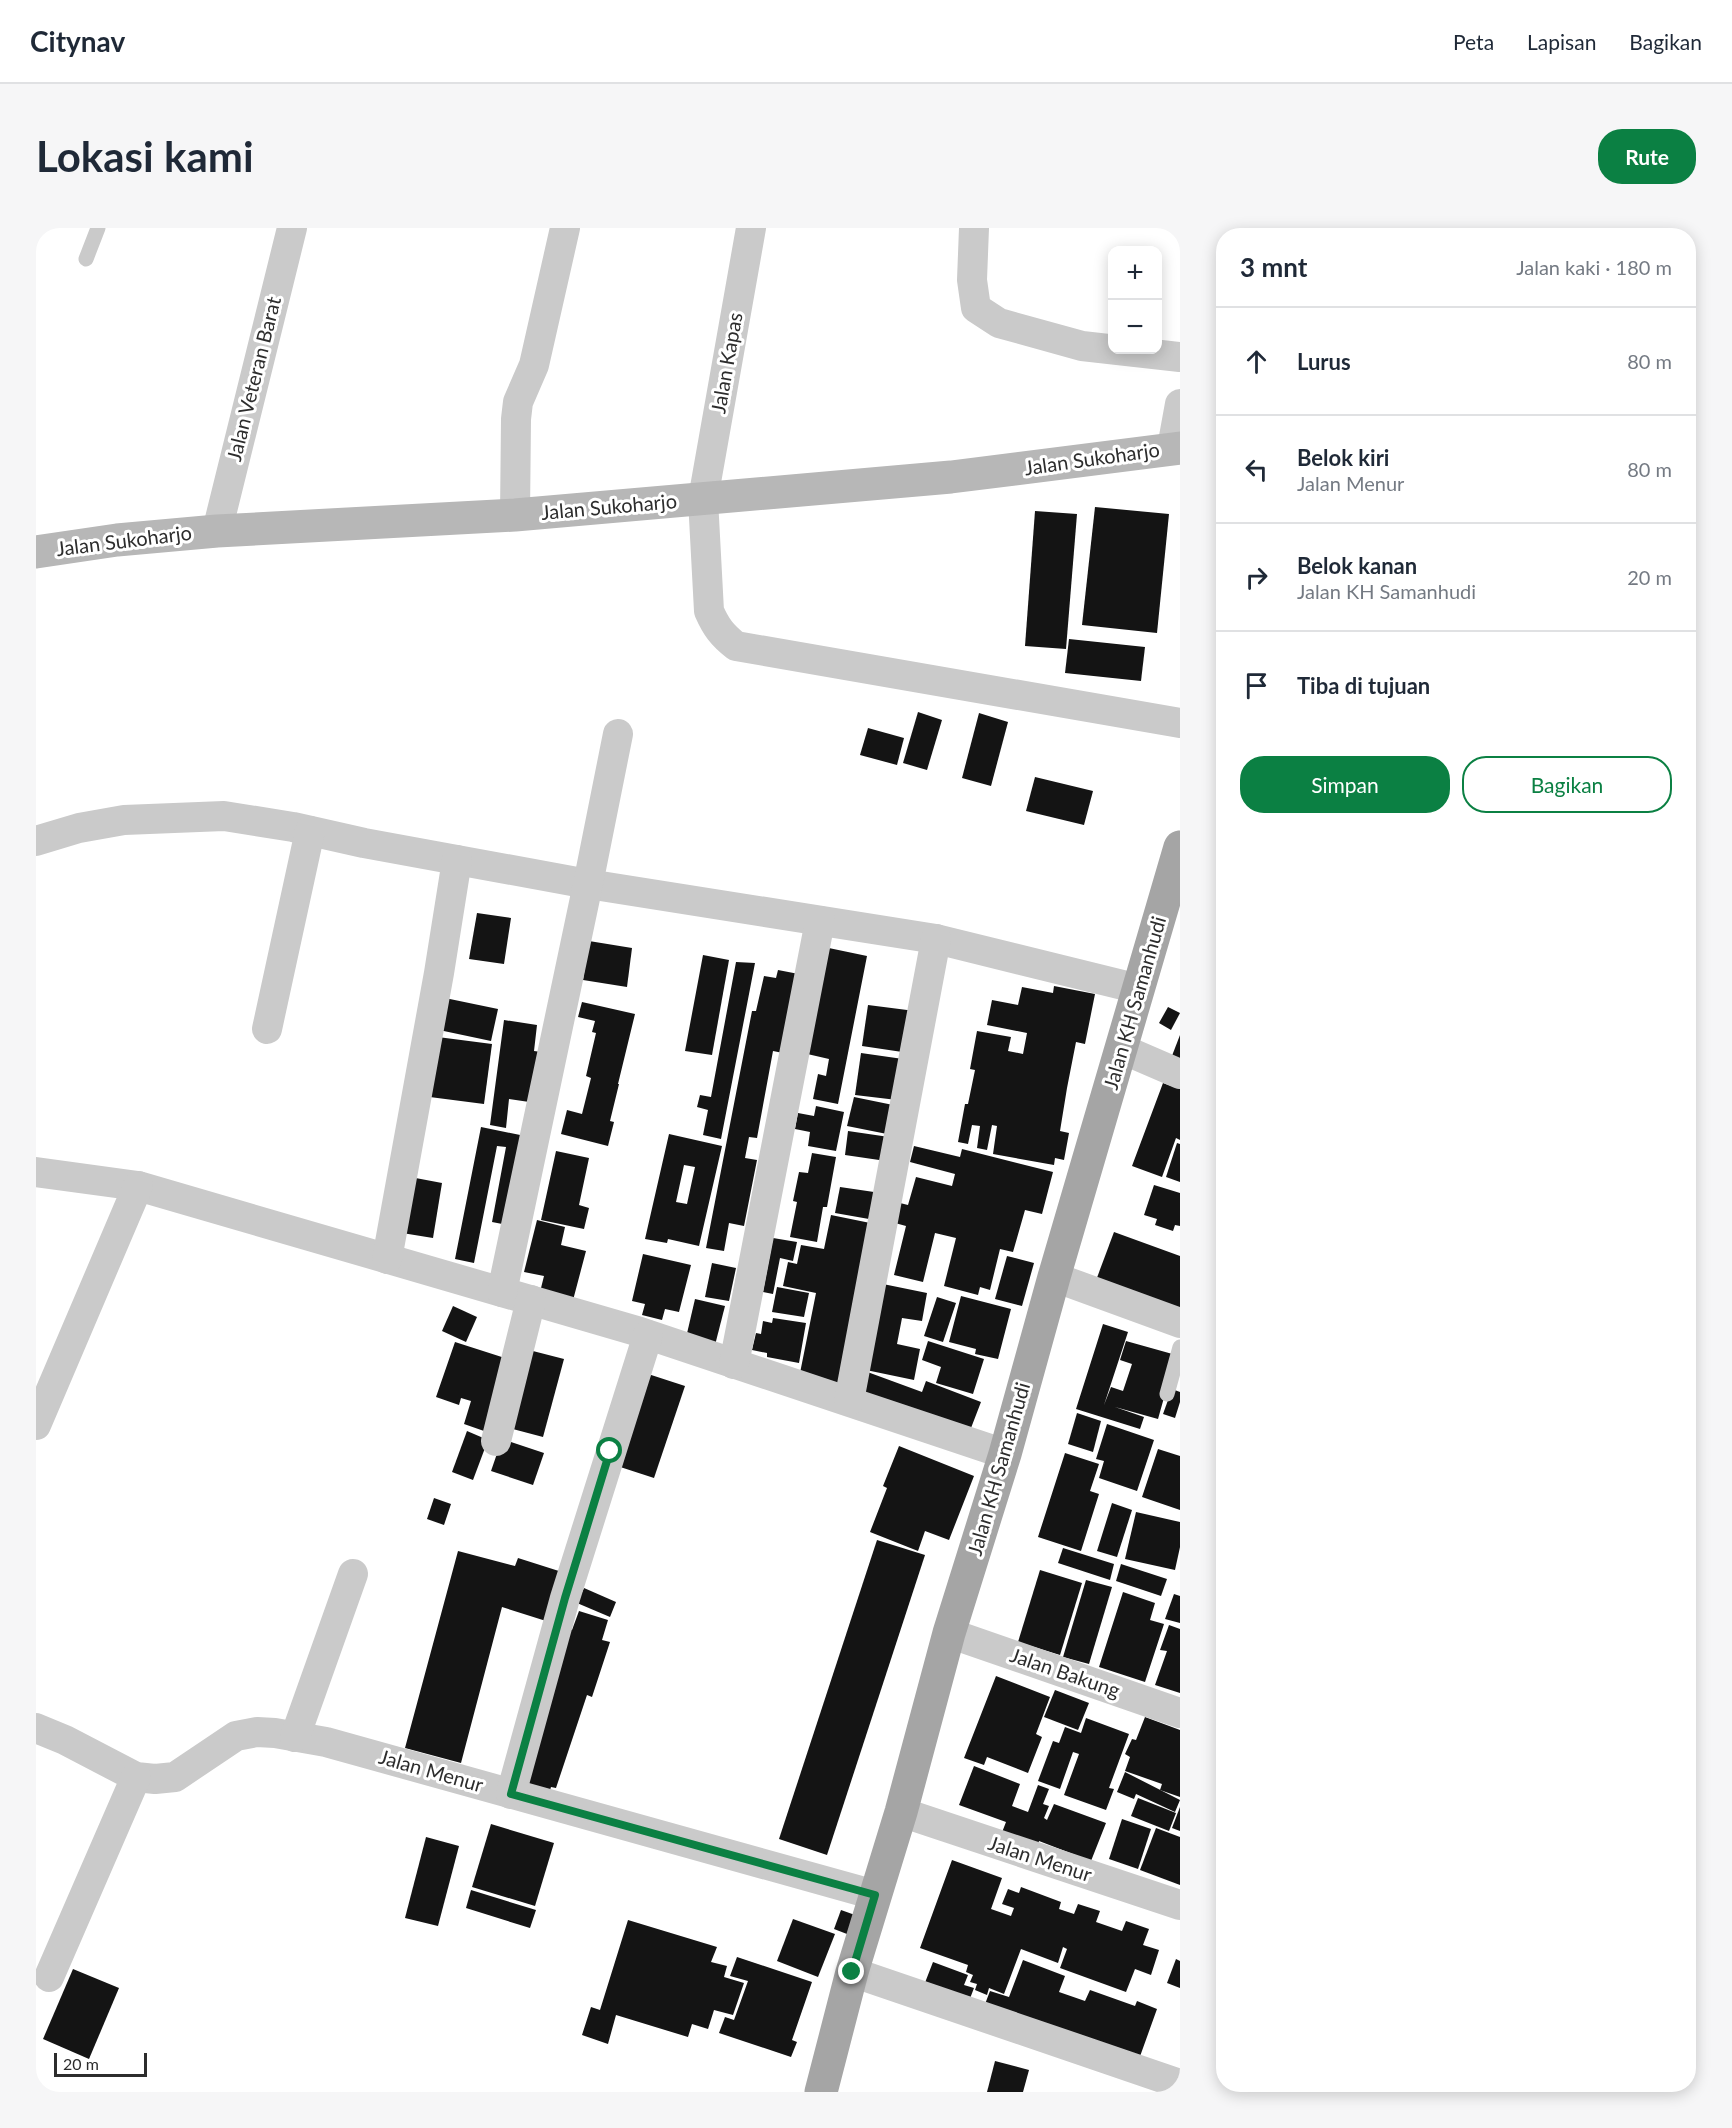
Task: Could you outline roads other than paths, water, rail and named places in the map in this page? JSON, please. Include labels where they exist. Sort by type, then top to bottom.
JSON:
[{"type":"main road","name":"Jalan Sukoharjo","points":[[36,552],[117,540],[217,531],[515,515],[951,477],[1176,448]]},
{"type":"main road","name":"Jalan KH Samanhudi","points":[[821,2092],[852,1972],[901,1812],[950,1633],[1005,1454],[1054,1277],[1180,847]]},
{"type":"street","name":"Jalan Veteran Barat","points":[[217,531],[292,228]]},
{"type":"street","points":[[515,515],[518,402],[534,365],[566,228]]},
{"type":"street","name":"Jalan Kapas","points":[[751,228],[703,499],[709,611],[723,636],[736,646],[1180,723]]},
{"type":"street","points":[[974,228],[972,280],[976,308],[999,323],[1082,346],[1180,357]]},
{"type":"street","points":[[1176,448],[1180,404]]},
{"type":"street","points":[[502,1292],[618,734]]},
{"type":"street","points":[[36,841],[90,826],[124,820],[225,816],[588,884],[936,939],[1139,989]]},
{"type":"street","points":[[267,1029],[310,831]]},
{"type":"street","points":[[387,1259],[440,973],[458,860]]},
{"type":"street","points":[[735,1364],[820,921]]},
{"type":"street","points":[[849,1401],[936,939]]},
{"type":"street","points":[[1122,1049],[1180,1074]]},
{"type":"street","points":[[36,1172],[138,1186],[531,1300],[648,1335],[1005,1454]]},
{"type":"street","points":[[36,1425],[138,1186]]},
{"type":"street","points":[[1054,1277],[1180,1323]]},
{"type":"street","points":[[496,1441],[531,1300]]},
{"type":"street","points":[[511,1794],[565,1598],[648,1335]]},
{"type":"street","points":[[295,1737],[353,1574]]},
{"type":"street","name":"Jalan Bakung","points":[[950,1633],[1180,1713]]},
{"type":"street","name":"Jalan Menur","points":[[36,1728],[65,1740],[136,1777],[155,1779],[175,1777],[236,1736],[257,1732],[275,1733],[326,1742],[875,1895]]},
{"type":"street","points":[[49,1977],[136,1777]]},
{"type":"street","name":"Jalan Menur","points":[[901,1812],[1180,1905]]},
{"type":"street","points":[[852,1972],[1180,2084]]},
{"type":"lane","points":[[86,259],[98,228]]},
{"type":"lane","points":[[1167,1394],[1180,1347]]}]
